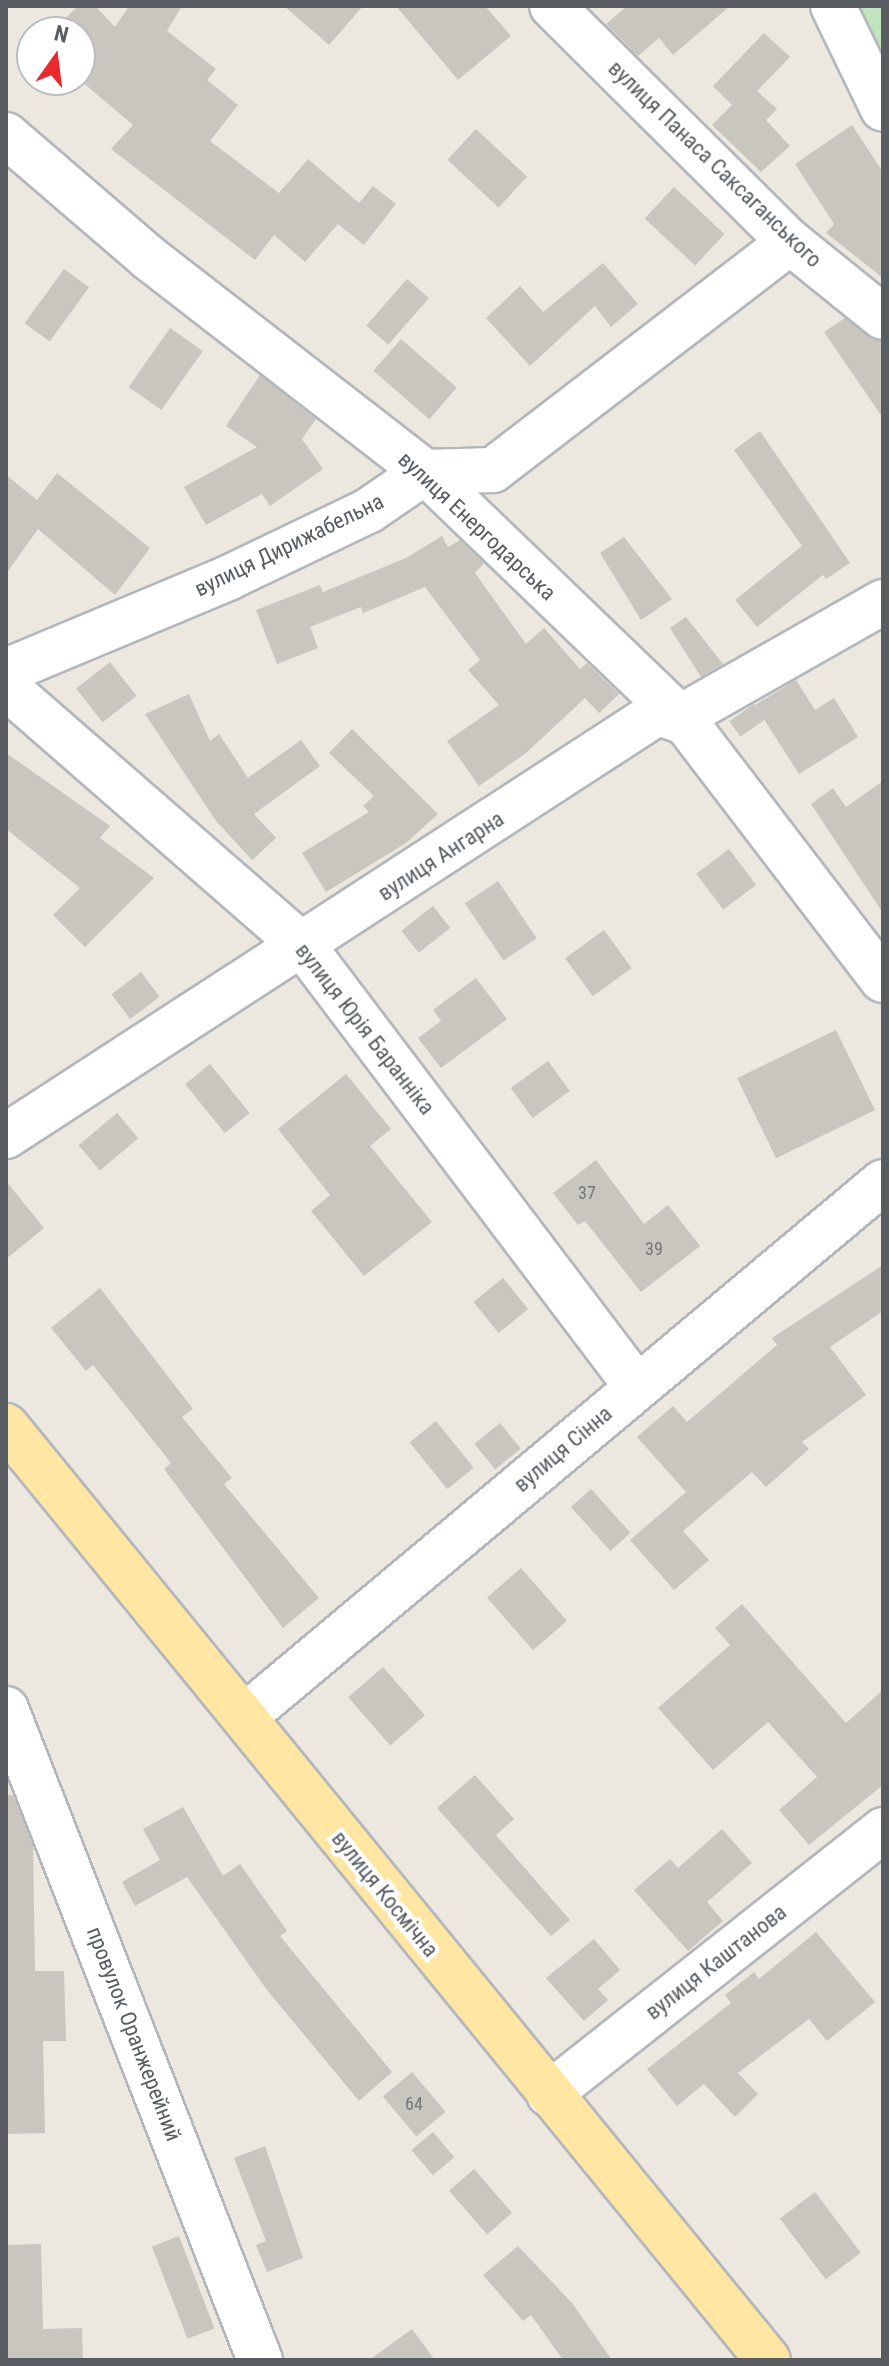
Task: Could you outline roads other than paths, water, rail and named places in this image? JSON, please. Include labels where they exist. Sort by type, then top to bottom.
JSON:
[{"type":"main road","name":"вулиця Космічна","points":[[6,1426],[768,2360]]},
{"type":"street","name":"вулиця Панаса Саксаганського","points":[[552,6],[790,242],[883,317]]},
{"type":"street","points":[[833,6],[883,109]]},
{"type":"street","name":"вулиця Енергодарська","points":[[6,135],[149,258],[425,472],[677,719],[687,724],[883,980]]},
{"type":"street","points":[[425,472],[493,470],[790,242]]},
{"type":"street","name":"вулиця Дирижабельна","points":[[6,671],[228,578],[368,511],[425,472]]},
{"type":"street","name":"вулиця Ангарна","points":[[6,1136],[304,947],[657,713],[677,719],[883,602]]},
{"type":"street","name":"вулиця Юрія Баранніка","points":[[6,687],[304,947],[637,1387]]},
{"type":"street","name":"вулиця Сінна","points":[[244,1717],[883,1182]]},
{"type":"street","name":"провулок Оранжерейний","points":[[6,1709],[260,2360]]},
{"type":"street","name":"вулиця Каштанова","points":[[549,2094],[883,1830]]}]
